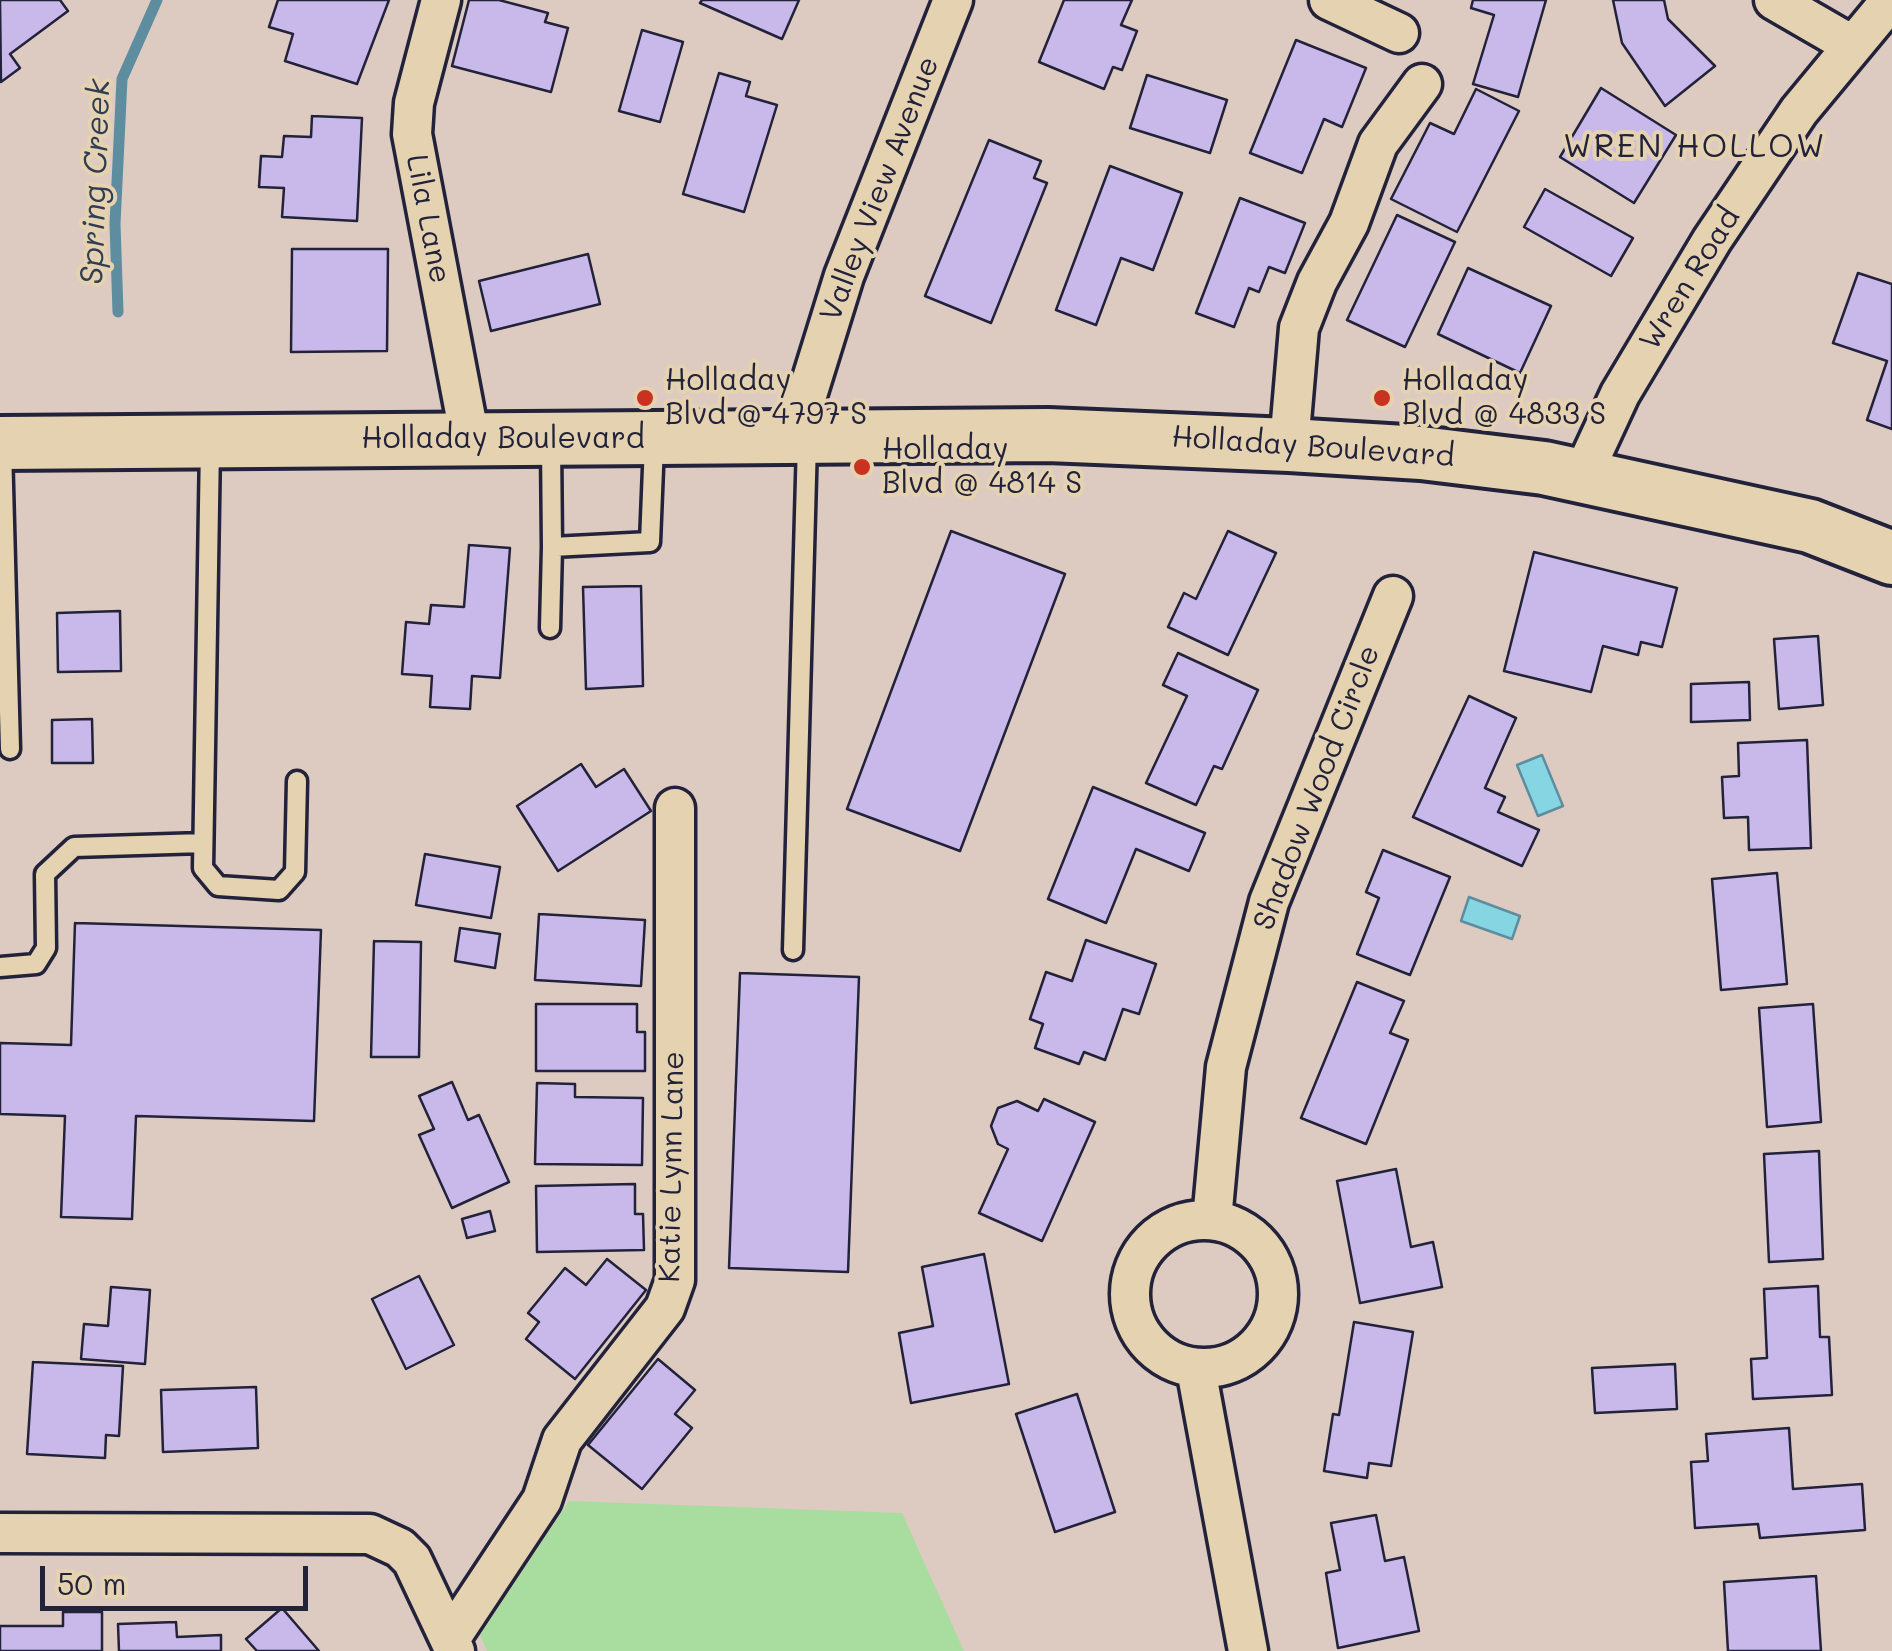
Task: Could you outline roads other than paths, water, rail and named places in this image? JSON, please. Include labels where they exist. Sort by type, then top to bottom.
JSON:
[{"type":"main road","name":"Holladay Boulevard","points":[[1,442],[1109,436],[1289,444],[1482,459],[1582,476],[1810,526],[1892,558]]},
{"type":"street","name":"Lila Lane","points":[[441,0],[414,103],[412,134],[470,439]]},
{"type":"street","name":"Valley View Avenue","points":[[801,437],[844,276],[953,0]]},
{"type":"street","points":[[1329,0],[1399,33]]},
{"type":"street","points":[[1774,0],[1850,44]]},
{"type":"street","name":"Wren Road","points":[[1582,476],[1620,394],[1712,240],[1850,44],[1891,0]]},
{"type":"street","points":[[1289,444],[1299,328],[1317,282],[1349,224],[1378,144],[1422,84]]},
{"type":"street","name":"Shadow Wood Circle","points":[[1212,1220],[1226,1067],[1269,902],[1393,596]]},
{"type":"street","name":"Katie Lynn Lane","points":[[453,1645],[542,1500],[562,1440],[665,1308],[676,1280],[674,808]]},
{"type":"street","points":[[1212,1220],[1240,1229],[1262,1248],[1276,1273],[1278,1302],[1270,1330],[1251,1353],[1225,1366],[1196,1369],[1168,1360],[1145,1341],[1132,1316],[1129,1287],[1138,1258],[1157,1236],[1183,1222],[1212,1220]]},
{"type":"street","points":[[1196,1369],[1248,1651]]},
{"type":"street","points":[[0,1533],[355,1533],[386,1539],[412,1560],[453,1645]]},
{"type":"lane","points":[[793,950],[801,437]]},
{"type":"lane","points":[[550,628],[551,438]]},
{"type":"lane","points":[[552,547],[650,542],[654,438]]},
{"type":"lane","points":[[210,440],[203,868],[218,886],[279,890],[295,872],[297,780]]},
{"type":"lane","points":[[1,442],[10,749]]},
{"type":"lane","points":[[0,967],[36,964],[46,948],[46,874],[74,847],[204,843]]},
{"type":"water","points":[[1542,755],[1563,806],[1538,816],[1517,765]]},
{"type":"water","points":[[1469,897],[1520,916],[1512,939],[1461,921]]},
{"type":"waterway","name":"Spring Creek","points":[[118,312],[115,224],[122,79],[157,0]]},
{"type":"place","name":"Holladay Blvd @ 4797 S","points":[[645,398]]},
{"type":"place","name":"Holladay Blvd @ 4833 S","points":[[1382,398]]},
{"type":"place","name":"Holladay Blvd @ 4814 S","points":[[862,467]]},
{"type":"district","name":"WREN HOLLOW","points":[[1695,147]]}]
